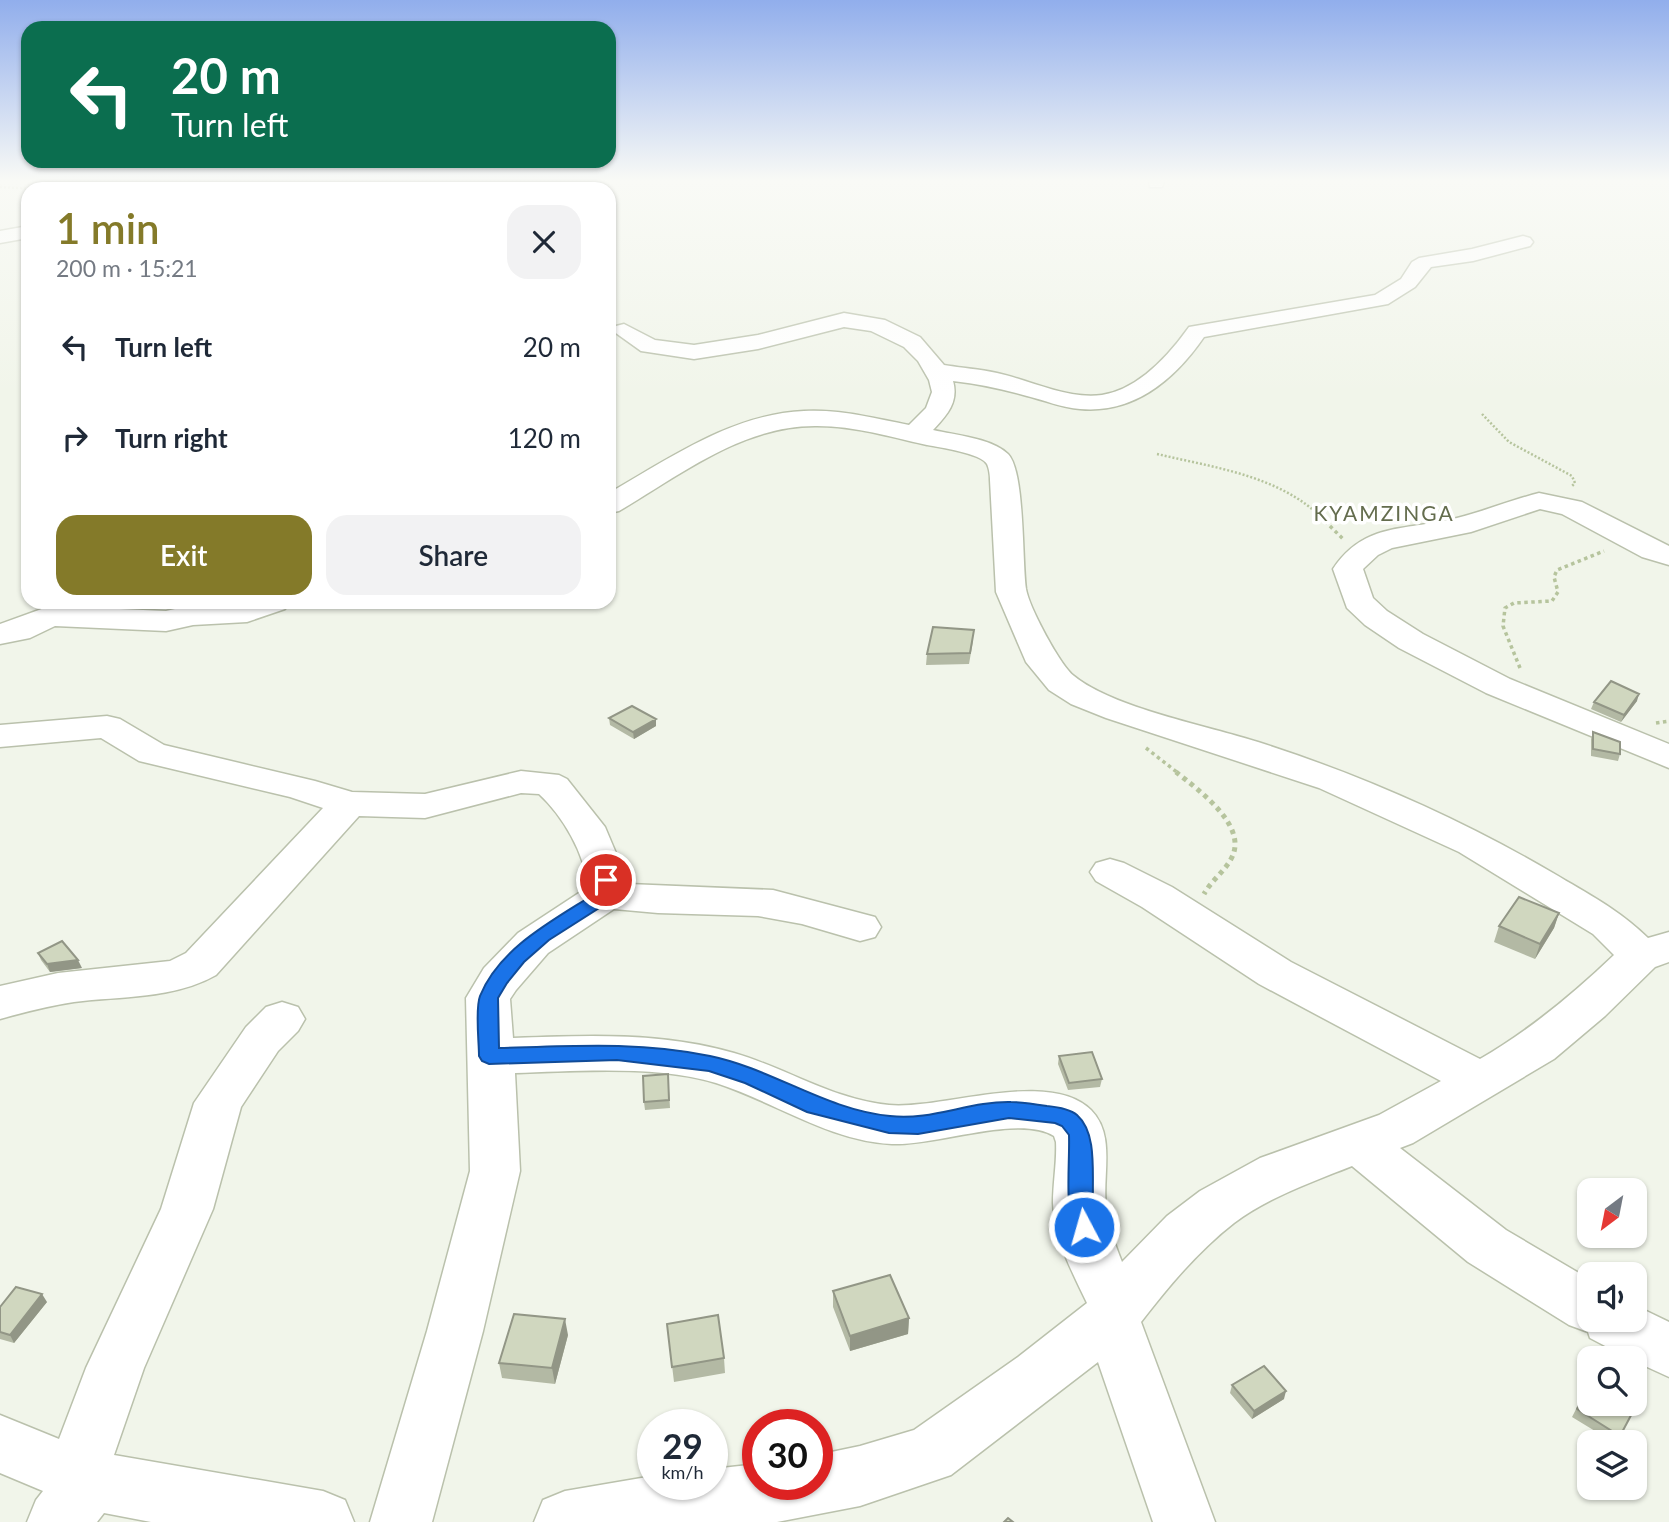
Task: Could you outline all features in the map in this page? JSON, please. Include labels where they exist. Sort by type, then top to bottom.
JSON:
[{"type":"street","points":[[935,370],[994,379],[1078,402],[1105,402],[1135,391],[1175,361],[1197,332],[1365,305],[1397,292],[1408,283],[1419,266],[1426,262],[1479,251]]},
{"type":"street","points":[[624,331],[649,346],[694,352],[758,342],[844,320],[877,325],[912,342],[928,358],[942,380],[944,392],[937,411],[915,434]]},
{"type":"street","points":[[565,1522],[666,1505],[799,1489],[860,1476],[930,1454],[1038,1376],[1114,1314],[1148,1271],[1186,1232],[1218,1206],[1278,1173],[1396,1129],[1481,1081],[1538,1047],[1654,951],[1473,843],[1332,780],[1118,711],[1083,697],[1060,683],[1043,662],[1011,592],[1004,480],[1000,461],[992,454],[976,448],[842,419],[778,422],[729,439],[674,466],[616,501]]},
{"type":"street","points":[[1669,556],[1636,544],[1584,514],[1550,501],[1514,508],[1462,526],[1387,540],[1360,552],[1352,559],[1348,569],[1350,583],[1358,601],[1376,618],[1463,670],[1669,757]]},
{"type":"street","points":[[0,634],[19,631],[50,616],[166,621],[193,615],[247,612],[255,609]]},
{"type":"street","points":[[0,736],[87,726],[107,727],[152,753],[302,789],[349,804],[425,806],[521,782],[546,783],[554,787],[586,828],[598,852],[608,885],[607,894]]},
{"type":"street","points":[[0,1003],[19,995],[120,981],[162,979],[189,972],[201,964],[349,804]]},
{"type":"street","points":[[1110,872],[1130,881],[1275,973],[1481,1081]]},
{"type":"street","points":[[401,1522],[455,1331],[495,1171],[488,998],[500,979],[518,957],[542,935],[607,894],[654,901],[755,902],[807,909],[860,928]]},
{"type":"street","points":[[75,1492],[115,1368],[187,1209],[218,1103],[262,1039],[282,1019]]},
{"type":"street","points":[[489,1056],[617,1052],[710,1063],[815,1106],[889,1125],[918,1125],[1009,1110],[1058,1115],[1069,1120],[1079,1133],[1082,1174],[1079,1209],[1184,1522]]},
{"type":"street","points":[[1358,1143],[1487,1246],[1577,1301]]},
{"type":"street","points":[[1633,1332],[1669,1351]]},
{"type":"street","points":[[0,1444],[75,1492],[323,1522]]},
{"type":"path","points":[[1482,414],[1509,442],[1574,479],[1574,485],[1550,501]]},
{"type":"path","points":[[1157,454],[1250,479],[1290,494],[1307,504],[1360,552]]},
{"type":"path","points":[[1540,702],[1510,648],[1503,626],[1505,608],[1514,603],[1552,601],[1558,592],[1554,578],[1557,570],[1612,548],[1636,544]]},
{"type":"path","points":[[1118,711],[1137,739],[1205,797],[1230,824],[1235,849],[1233,858],[1208,885],[1195,921]]},
{"type":"building","points":[[933,627],[974,630],[970,653],[927,654]]},
{"type":"building","points":[[1611,681],[1639,694],[1624,715],[1594,702]]},
{"type":"building","points":[[632,706],[656,719],[633,732],[609,718]]},
{"type":"building","points":[[1593,732],[1620,742],[1620,754],[1593,749]]},
{"type":"building","points":[[1519,897],[1559,913],[1540,944],[1499,926]]},
{"type":"building","points":[[62,941],[78,960],[47,964],[38,953]]},
{"type":"building","points":[[1092,1052],[1102,1079],[1069,1083],[1059,1056]]},
{"type":"building","points":[[668,1074],[669,1100],[644,1102],[643,1076]]},
{"type":"building","points":[[890,1275],[909,1318],[850,1336],[833,1291]]},
{"type":"building","points":[[16,1287],[42,1294],[10,1335],[0,1332],[0,1307]]},
{"type":"building","points":[[514,1314],[565,1319],[552,1368],[499,1363]]},
{"type":"building","points":[[718,1315],[724,1358],[672,1367],[667,1324]]},
{"type":"building","points":[[1264,1366],[1286,1391],[1254,1411],[1232,1385]]},
{"type":"building","points":[[1588,1416],[1631,1416],[1623,1430],[1610,1430]]},
{"type":"district","name":"KYAMZINGA","points":[[1384,514]]},
{"type":"route","points":[[606,880],[607,894],[604,897],[542,935],[518,957],[500,979],[488,998],[489,1056],[617,1052],[710,1063],[815,1106],[861,1120],[889,1125],[918,1125],[1009,1110],[1058,1115],[1069,1120],[1079,1133],[1082,1174],[1079,1209],[1084,1227]]}]
